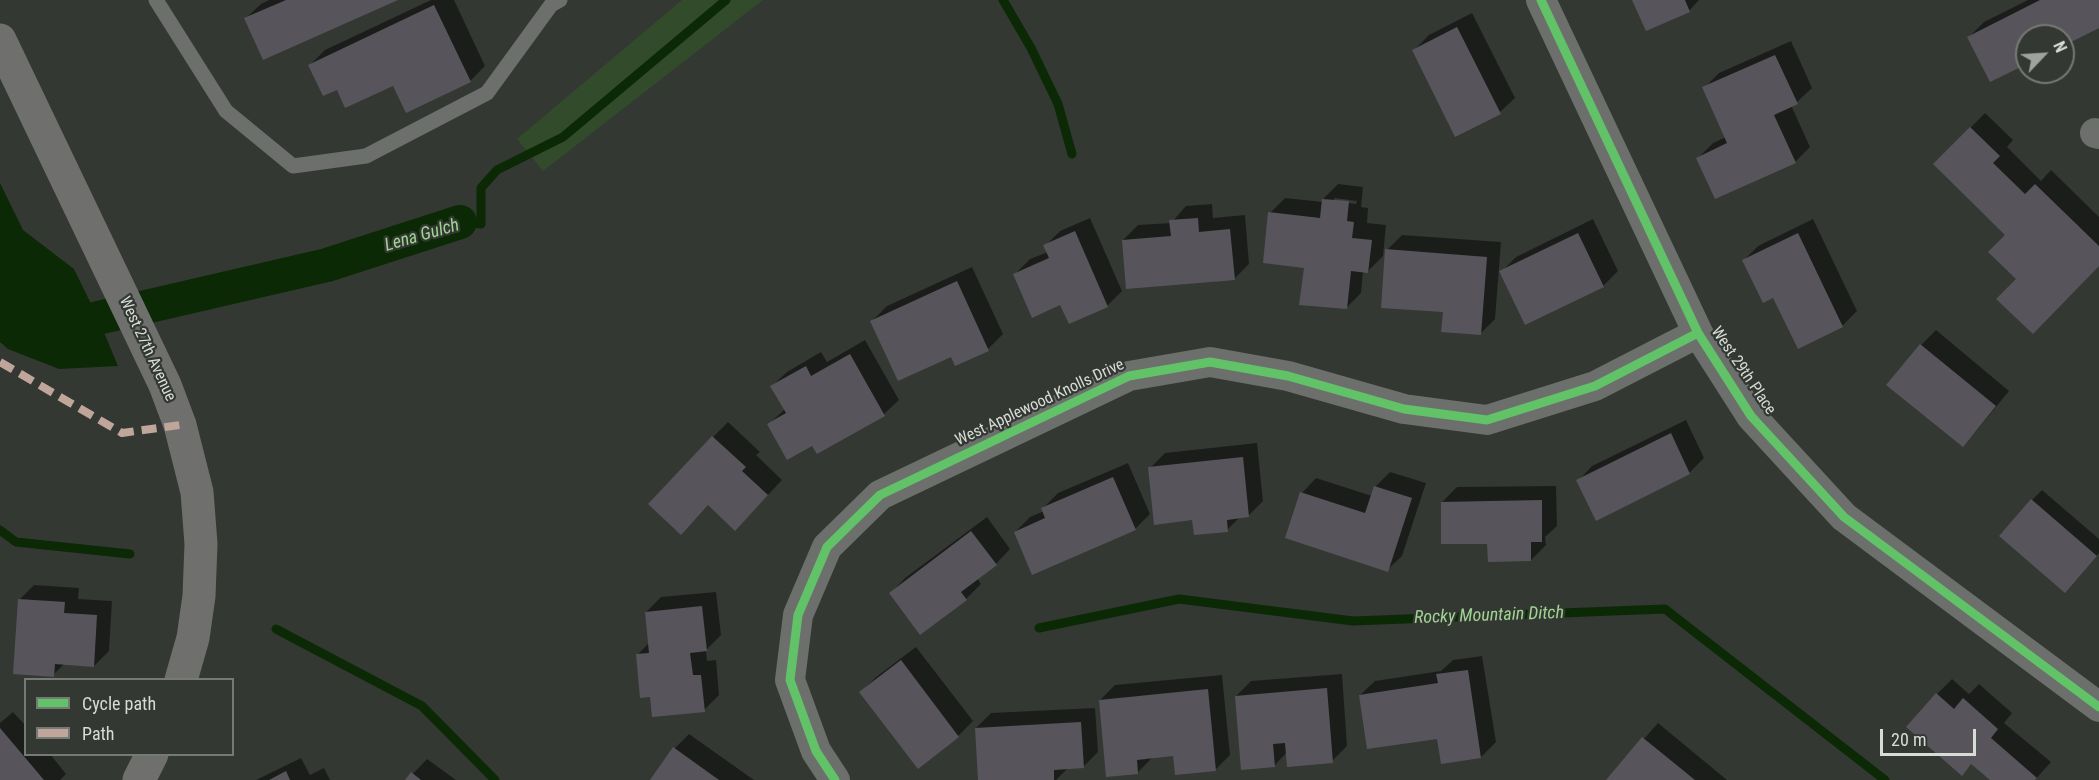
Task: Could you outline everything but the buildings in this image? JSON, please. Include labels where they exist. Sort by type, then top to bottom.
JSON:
[{"type":"street","name":"West 29th Place","points":[[1541,0],[1698,333],[1751,416],[1844,517],[2099,706]]},
{"type":"street","name":"West 27th Avenue","points":[[0,40],[165,385],[180,425],[200,512],[201,551],[199,596],[193,638],[182,678]]},
{"type":"street","name":"West Applewood Knolls Drive","points":[[835,780],[816,751],[790,680],[798,615],[827,547],[880,495],[1129,376],[1210,362],[1288,376],[1404,409],[1487,420],[1595,386],[1698,333]]},
{"type":"street","points":[[139,780],[151,756]]},
{"type":"lane","points":[[156,0],[226,111],[293,166],[366,156],[487,93],[551,5],[560,0]]},
{"type":"shaded area","points":[[682,0],[763,0],[543,171],[517,139]]},
{"type":"shaded area","points":[[0,183],[23,230],[74,269],[118,366],[59,369],[8,349],[0,342]]},
{"type":"waterway","name":"Lena Gulch","points":[[460,222],[481,224],[481,188],[497,170],[563,137],[726,0]]},
{"type":"waterway","points":[[1003,0],[1031,48],[1058,104],[1072,154]]},
{"type":"waterway","name":"Lena Gulch","points":[[98,318],[327,265],[460,222]]},
{"type":"waterway","name":"Rocky Mountain Ditch","points":[[0,530],[16,542],[130,554]]},
{"type":"waterway","name":"Rocky Mountain Ditch","points":[[1039,628],[1179,599],[1353,621],[1665,609],[1885,780]]},
{"type":"waterway","name":"Rocky Mountain Ditch","points":[[276,629],[422,706],[495,780]]},
{"type":"marked path","points":[[0,362],[122,433],[180,425]]},
{"type":"cycle path","points":[[1541,0],[1698,333],[1751,416],[1844,517],[2099,707]]},
{"type":"cycle path","points":[[835,780],[816,751],[790,680],[798,615],[827,547],[880,495],[1129,376],[1210,362],[1288,376],[1404,409],[1487,420],[1595,386],[1698,333]]}]
